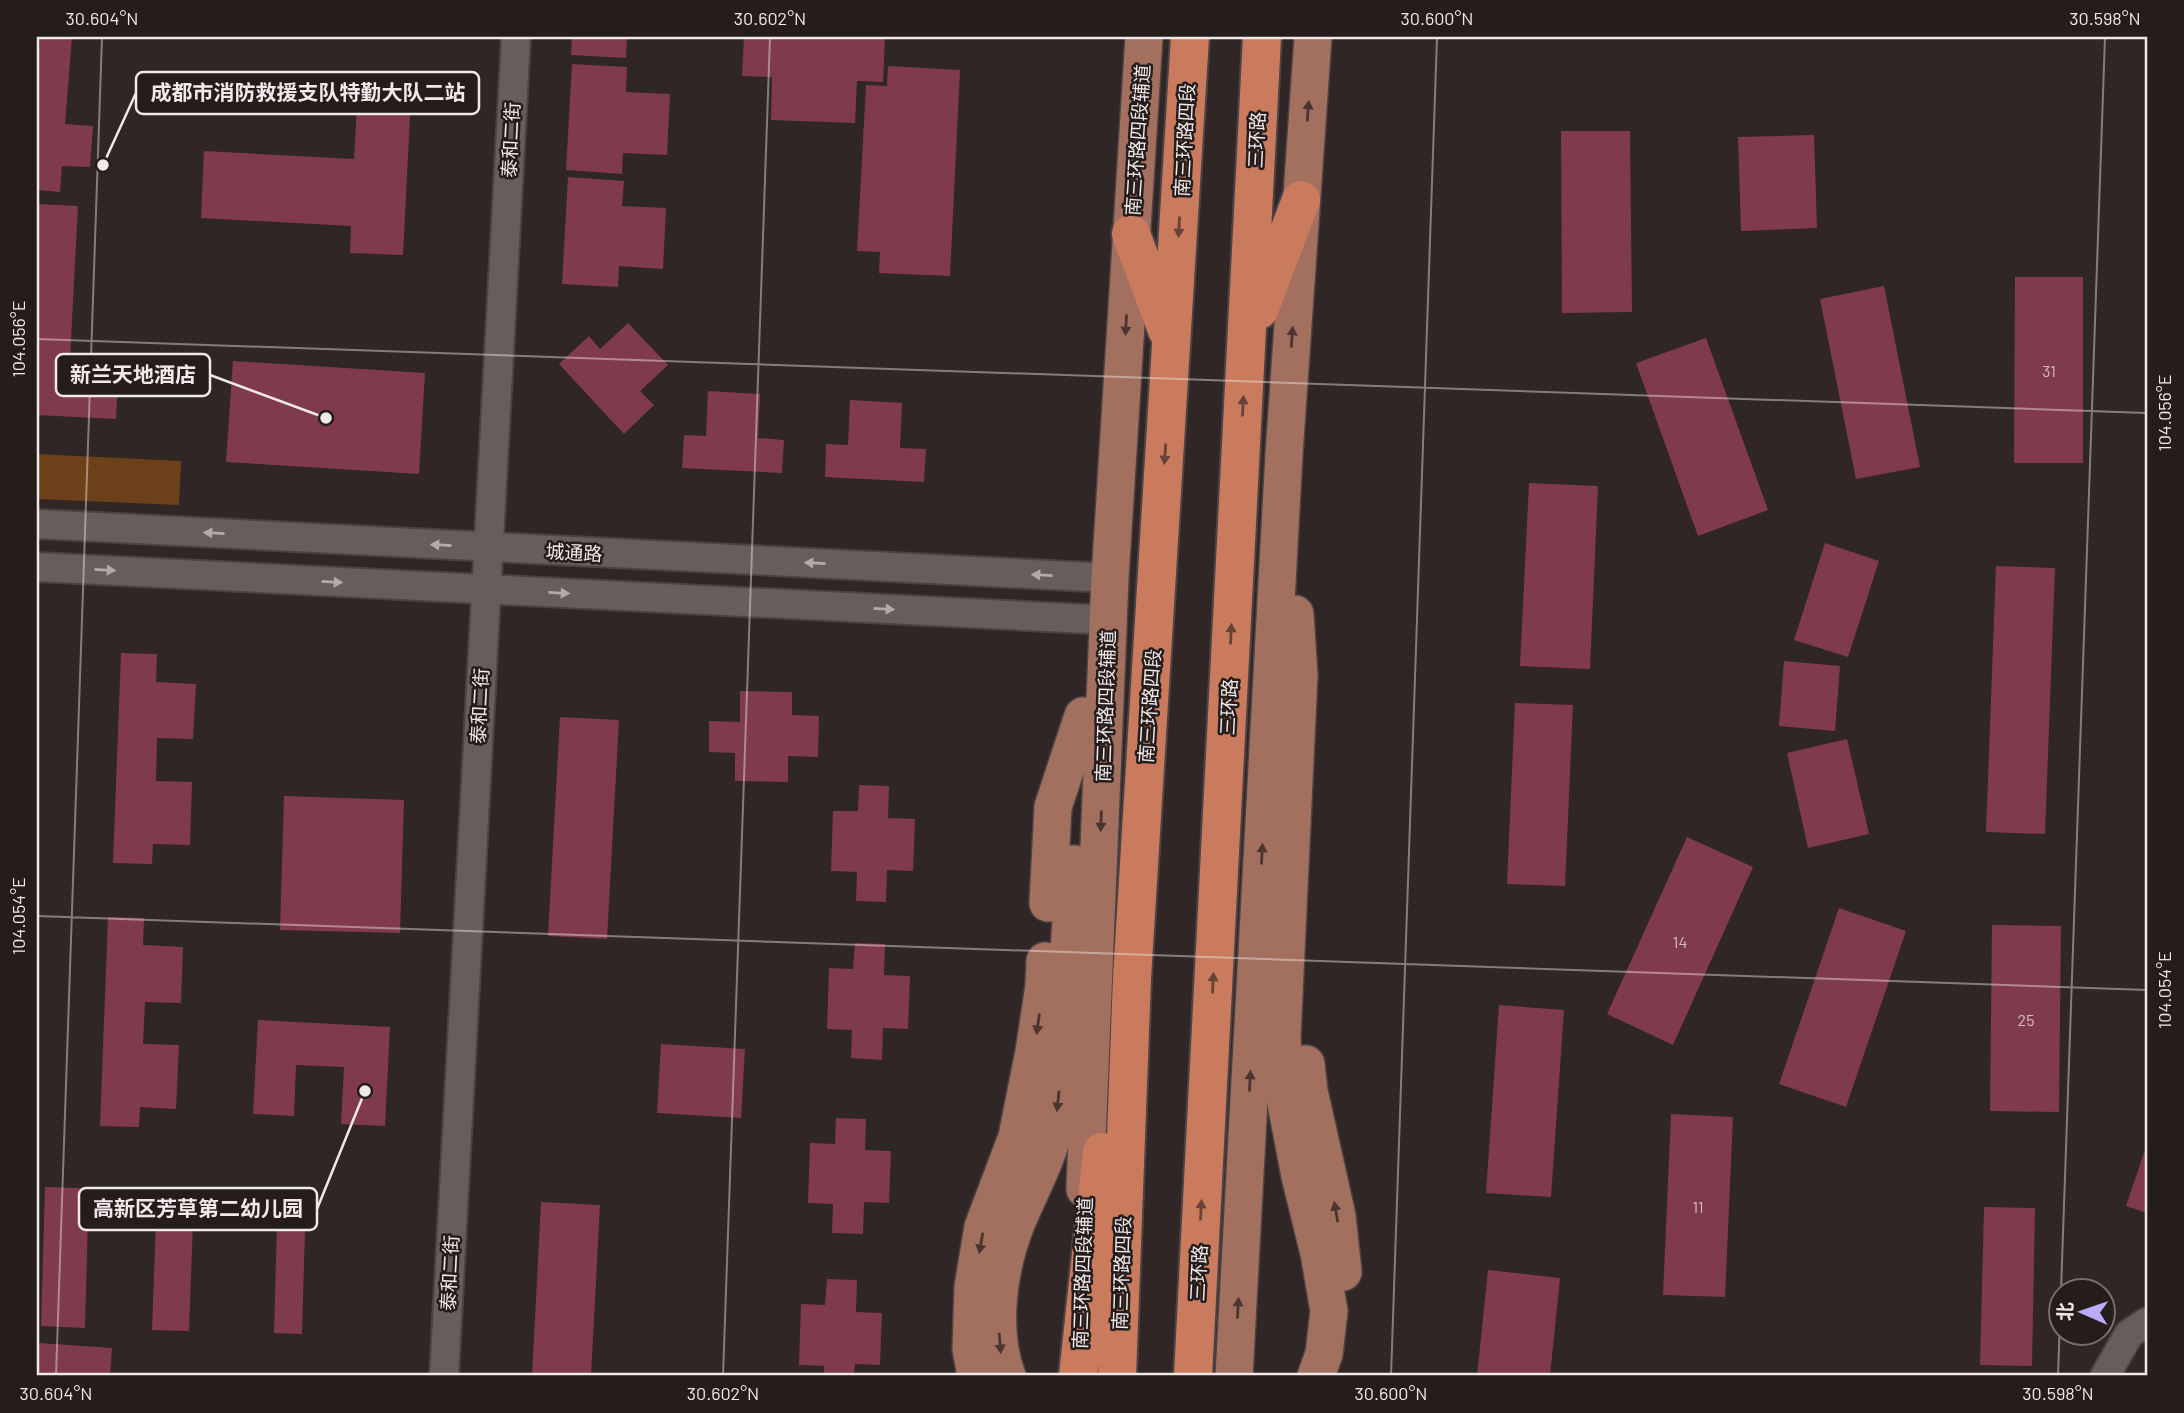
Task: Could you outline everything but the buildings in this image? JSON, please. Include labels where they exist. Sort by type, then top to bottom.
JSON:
[{"type":"highway","name":"南三环路四段","points":[[1117,1376],[1132,978],[1190,37]]},
{"type":"highway","name":"三环路","points":[[1193,1376],[1262,37]]},
{"type":"highway","points":[[1246,345],[1301,200]]},
{"type":"highway","points":[[1131,234],[1172,344]]},
{"type":"highway","points":[[1078,1376],[1146,754]]},
{"type":"main road","name":"南三环路四段辅道","points":[[1078,1376],[1110,578],[1144,37]]},
{"type":"main road","points":[[1234,1376],[1284,454],[1313,37]]},
{"type":"main road","points":[[1284,454],[1312,820],[1299,1010],[1309,1091],[1337,1216],[1347,1321],[1336,1376]]},
{"type":"main road","points":[[976,1376],[971,1349],[973,1287],[983,1227],[1017,1137],[1044,986],[1053,807],[1083,716],[1109,620]]},
{"type":"main road","points":[[1299,675],[1282,1037],[1286,1103],[1329,1311],[1324,1354],[1316,1376]]},
{"type":"main road","points":[[1007,1376],[999,1340],[1002,1277],[1015,1228],[1055,1126],[1065,1028],[1083,716]]},
{"type":"street","name":"泰和二街","points":[[444,1376],[516,37]]},
{"type":"street","name":"城通路","points":[[37,524],[1110,578]]},
{"type":"street","points":[[37,567],[1109,620]]},
{"type":"street","points":[[2105,1376],[2129,1334],[2147,1322]]},
{"type":"shaded area","points":[[37,454],[181,461],[179,505],[37,499]]},
{"type":"place","name":"成都市消防救援支队特勤大队二站","points":[[103,165]]},
{"type":"place","name":"新兰天地酒店","points":[[326,418]]},
{"type":"place","name":"高新区芳草第二幼儿园","points":[[365,1091]]}]
